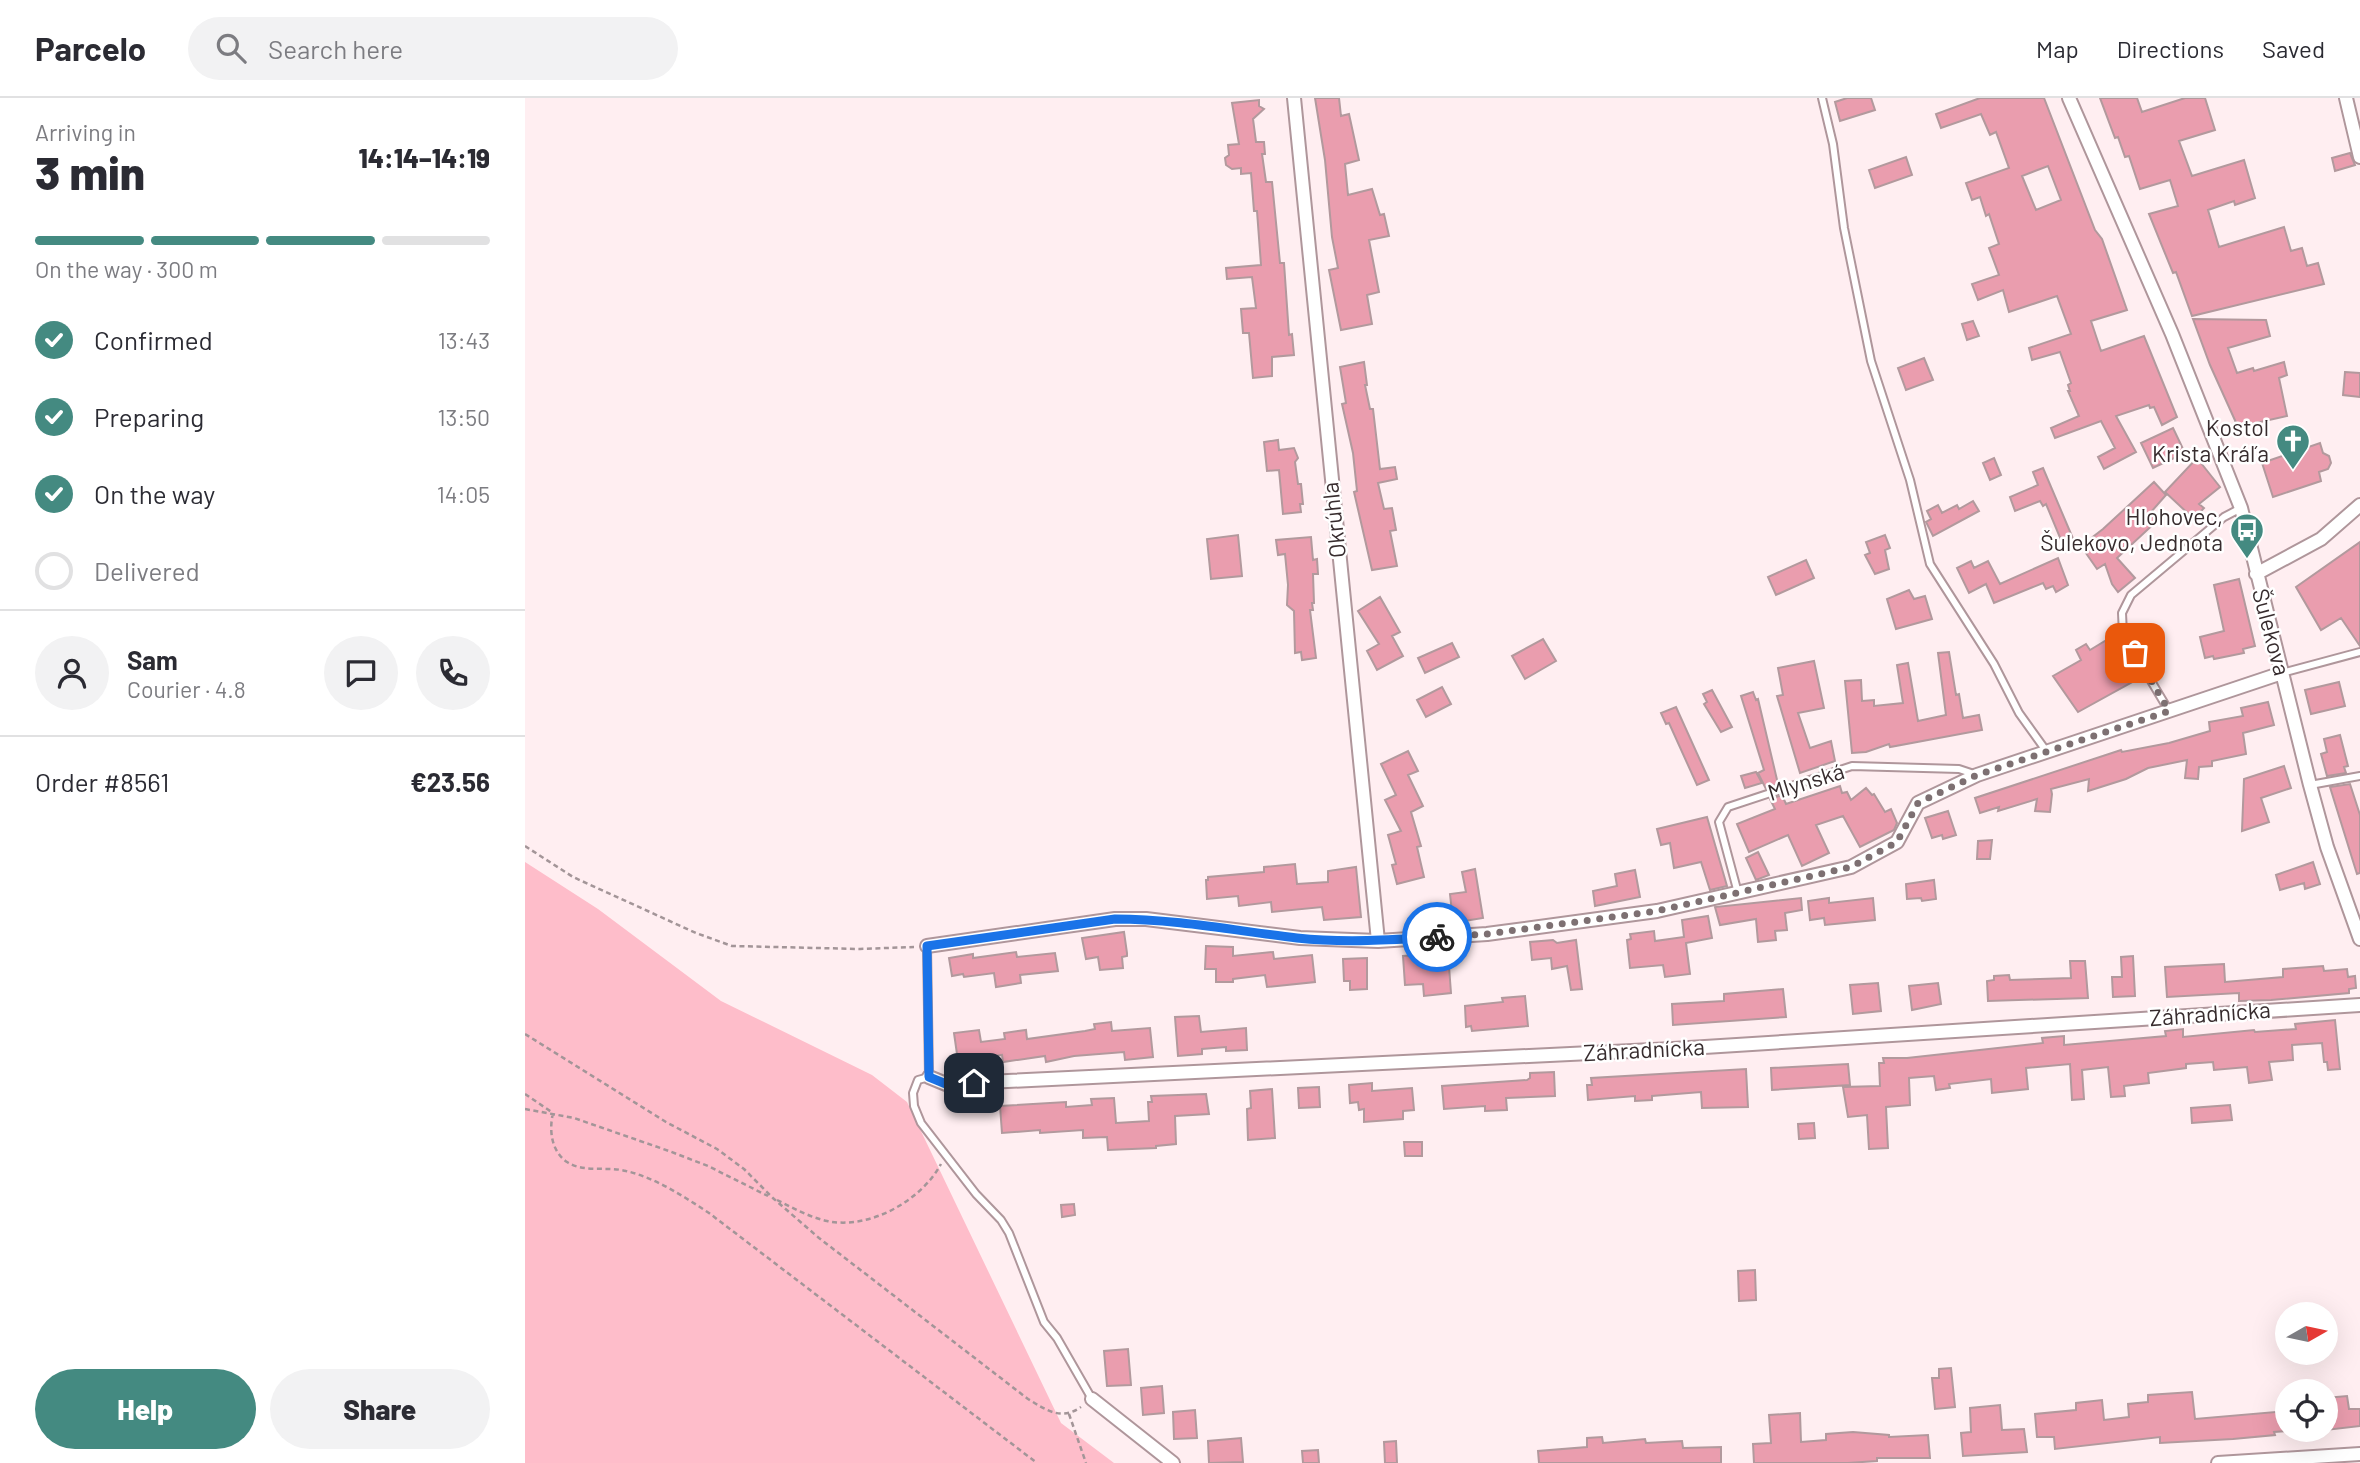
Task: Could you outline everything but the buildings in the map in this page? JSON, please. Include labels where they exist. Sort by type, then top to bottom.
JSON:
[{"type":"street","name":"Okrúhla","points":[[1294,98],[1378,941]]},
{"type":"street","name":"Šulekova","points":[[2069,98],[2172,334],[2241,508],[2327,847],[2360,939]]},
{"type":"street","points":[[2346,98],[2360,157]]},
{"type":"street","points":[[2256,574],[2321,539],[2360,505]]},
{"type":"street","name":"Mlynská","points":[[927,946],[1115,919],[1146,919],[1300,938],[1378,941],[1513,931],[1657,911],[1851,867],[1897,842],[1918,803],[1977,775],[2282,673]]},
{"type":"street","name":"Záhradnícka","points":[[929,1077],[946,1084],[1673,1049],[2360,1005]]},
{"type":"street","points":[[1092,1399],[1173,1463]]},
{"type":"street","points":[[2218,1463],[2360,1454]]},
{"type":"lane","points":[[1822,98],[1833,144],[1844,228],[1871,361],[1910,480],[1930,564],[1994,664],[2019,713],[2047,752]]},
{"type":"lane","points":[[2169,711],[2123,634],[2122,613],[2131,596],[2224,517],[2241,508]]},
{"type":"lane","points":[[2282,673],[2360,652]]},
{"type":"lane","name":"Mlynská","points":[[1738,893],[1719,822],[1728,807],[1852,766],[1959,769],[1977,775]]},
{"type":"lane","points":[[2310,785],[2360,776]]},
{"type":"lane","points":[[927,946],[929,1077],[918,1080],[913,1093],[914,1106],[921,1123],[1009,1233],[1044,1322],[1092,1399]]},
{"type":"path","points":[[525,846],[573,877],[696,933],[732,946],[860,949],[927,946]]},
{"type":"path","points":[[525,1034],[666,1122],[717,1149],[892,1296],[1049,1412],[1069,1414],[1092,1399]]},
{"type":"path","points":[[525,1094],[553,1113]]},
{"type":"path","points":[[525,1109],[553,1113],[708,1166],[810,1216],[828,1222],[855,1222],[904,1203],[923,1188],[946,1155]]},
{"type":"path","points":[[553,1113],[550,1135],[566,1162],[581,1167],[609,1167],[629,1171],[677,1192],[709,1213],[1037,1463]]},
{"type":"path","points":[[1069,1414],[1086,1463]]},
{"type":"shaded area","points":[[525,862],[598,909],[721,1001],[872,1075],[907,1102],[1061,1423],[1114,1463],[525,1463]]},
{"type":"way so far","points":[[1437,937],[1487,934],[1657,911],[1851,867],[1897,842],[1918,803],[1977,775],[2169,711],[2135,653]]},
{"type":"place","name":"Kostol Krista Kráľa","points":[[2293,471]]},
{"type":"place","name":"Hlohovec, Šulekovo, Jednota","points":[[2247,560]]},
{"type":"route","points":[[974,1083],[946,1084],[929,1077],[927,946],[1115,919],[1146,919],[1300,938],[1378,941],[1437,937]]}]
